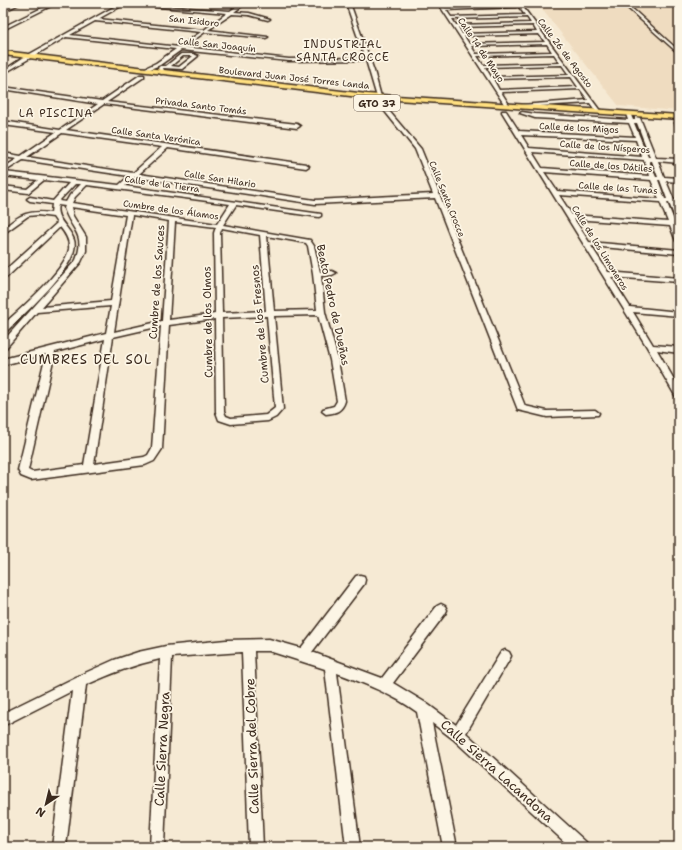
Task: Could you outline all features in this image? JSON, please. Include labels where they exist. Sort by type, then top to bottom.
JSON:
[{"type":"main road","name":"Boulevard Juan José Torres Landa","points":[[3,53],[146,73],[380,100],[599,112],[634,119]]},
{"type":"main road","name":"Boulevard Juan José Torres Landa","points":[[3,60],[146,73],[165,70],[380,100]]},
{"type":"main road","name":"Boulevard Juan José Torres Landa","points":[[508,108],[522,113],[679,122]]},
{"type":"street","points":[[3,11],[19,3]]},
{"type":"street","points":[[3,29],[55,3]]},
{"type":"street","points":[[3,73],[19,62],[124,3],[254,15],[268,19]]},
{"type":"street","points":[[3,173],[244,3]]},
{"type":"street","name":"Calle Santa Crocce","points":[[348,3],[368,59],[380,100],[418,149],[514,387],[521,408],[548,414],[595,413]]},
{"type":"street","points":[[440,3],[446,3]]},
{"type":"street","name":"Calle 14 de Mayo","points":[[440,3],[508,108]]},
{"type":"street","points":[[499,3],[522,9]]},
{"type":"street","name":"Calle 26 de Agosto","points":[[518,3],[599,112]]},
{"type":"street","points":[[624,3],[679,53]]},
{"type":"street","points":[[444,9],[514,7]]},
{"type":"street","points":[[450,18],[527,16]]},
{"type":"street","name":"San Isidoro","points":[[95,20],[266,37]]},
{"type":"street","points":[[455,26],[534,24]]},
{"type":"street","points":[[461,36],[540,33]]},
{"type":"street","name":"Calle San Joaquín","points":[[66,36],[294,61],[368,59]]},
{"type":"street","points":[[468,45],[548,43]]},
{"type":"street","points":[[474,55],[556,53]]},
{"type":"street","points":[[183,55],[196,56],[180,68],[165,70],[183,55]]},
{"type":"street","points":[[482,66],[564,64]]},
{"type":"street","points":[[489,78],[573,76]]},
{"type":"street","name":"Privada Santo Tomás","points":[[3,88],[104,103],[297,126]]},
{"type":"street","points":[[498,91],[582,88]]},
{"type":"street","points":[[508,108],[592,101]]},
{"type":"street","name":"Calle de los Limoneros","points":[[508,108],[518,133],[604,274],[651,347],[679,395]]},
{"type":"street","points":[[634,119],[638,139],[663,201],[676,225],[679,242]]},
{"type":"street","points":[[634,119],[654,159],[679,220]]},
{"type":"street","name":"Calle Santa Verónica","points":[[3,123],[306,166]]},
{"type":"street","name":"Calle de los Migos","points":[[518,133],[638,139]]},
{"type":"street","points":[[120,187],[167,146]]},
{"type":"street","name":"Calle de los Nísperos","points":[[529,150],[679,161]]},
{"type":"street","name":"Calle San Hilario","points":[[3,155],[315,202],[436,196]]},
{"type":"street","name":"Calle de los Dátiles","points":[[541,170],[679,180]]},
{"type":"street","name":"Calle de la Tierra","points":[[3,173],[120,187],[318,215]]},
{"type":"street","points":[[3,187],[14,175]]},
{"type":"street","points":[[3,187],[26,192],[43,178]]},
{"type":"street","points":[[3,330],[55,277],[66,262],[72,248],[72,243],[67,230],[54,215],[56,202],[73,182]]},
{"type":"street","points":[[3,346],[76,266],[82,255],[83,236],[70,217],[67,208],[72,196],[86,183]]},
{"type":"street","name":"Calle de las Tunas","points":[[555,193],[679,202]]},
{"type":"street","name":"Cumbre de los Álamos","points":[[30,199],[219,226],[308,241]]},
{"type":"street","points":[[219,226],[234,203]]},
{"type":"street","points":[[3,232],[27,214],[38,213],[54,215]]},
{"type":"street","points":[[51,351],[23,470],[24,473],[31,476],[88,469],[129,214]]},
{"type":"street","points":[[570,217],[676,225]]},
{"type":"street","name":"Cumbre de los Sauces","points":[[88,469],[145,461],[151,458],[157,449],[172,220]]},
{"type":"street","points":[[3,222],[13,224]]},
{"type":"street","points":[[3,276],[60,223]]},
{"type":"street","name":"Cumbre de los Olmos","points":[[219,226],[217,233],[220,412],[222,418]]},
{"type":"street","name":"Cumbre de los Fresnos","points":[[222,418],[230,422],[268,418],[277,412],[279,406],[263,233]]},
{"type":"street","name":"Beato Pedro de Dueñas","points":[[308,241],[311,244],[317,274],[321,312],[334,360],[341,401],[340,406],[336,410],[326,411]]},
{"type":"street","points":[[587,244],[679,252]]},
{"type":"street","points":[[317,274],[332,273]]},
{"type":"street","points":[[604,274],[679,280]]},
{"type":"street","points":[[36,310],[114,303]]},
{"type":"street","points":[[626,309],[679,314]]},
{"type":"street","points":[[3,362],[164,324],[219,316],[321,312]]},
{"type":"street","points":[[651,347],[679,350]]},
{"type":"street","points":[[303,655],[360,580]]},
{"type":"street","points":[[384,685],[441,610]]},
{"type":"street","name":"Calle Sierra Lacandona","points":[[3,720],[80,681],[126,662],[166,652],[226,646],[269,645],[330,664],[384,685],[422,707],[458,734],[581,847]]},
{"type":"street","name":"Calle Sierra del Cobre","points":[[248,646],[256,847]]},
{"type":"street","name":"Calle Sierra Negra","points":[[157,847],[166,652]]},
{"type":"street","points":[[458,734],[505,656]]},
{"type":"street","points":[[330,664],[353,847]]},
{"type":"street","points":[[59,847],[80,681]]},
{"type":"street","points":[[422,707],[450,847]]},
{"type":"shaded area","points":[[537,3],[679,3],[679,111],[619,106]]},
{"type":"district","name":"INDUSTRIAL SANTA CROCCE","points":[[343,50]]},
{"type":"district","name":"LA PISCINA","points":[[56,113]]},
{"type":"district","name":"CUMBRES DEL SOL","points":[[86,359]]}]
